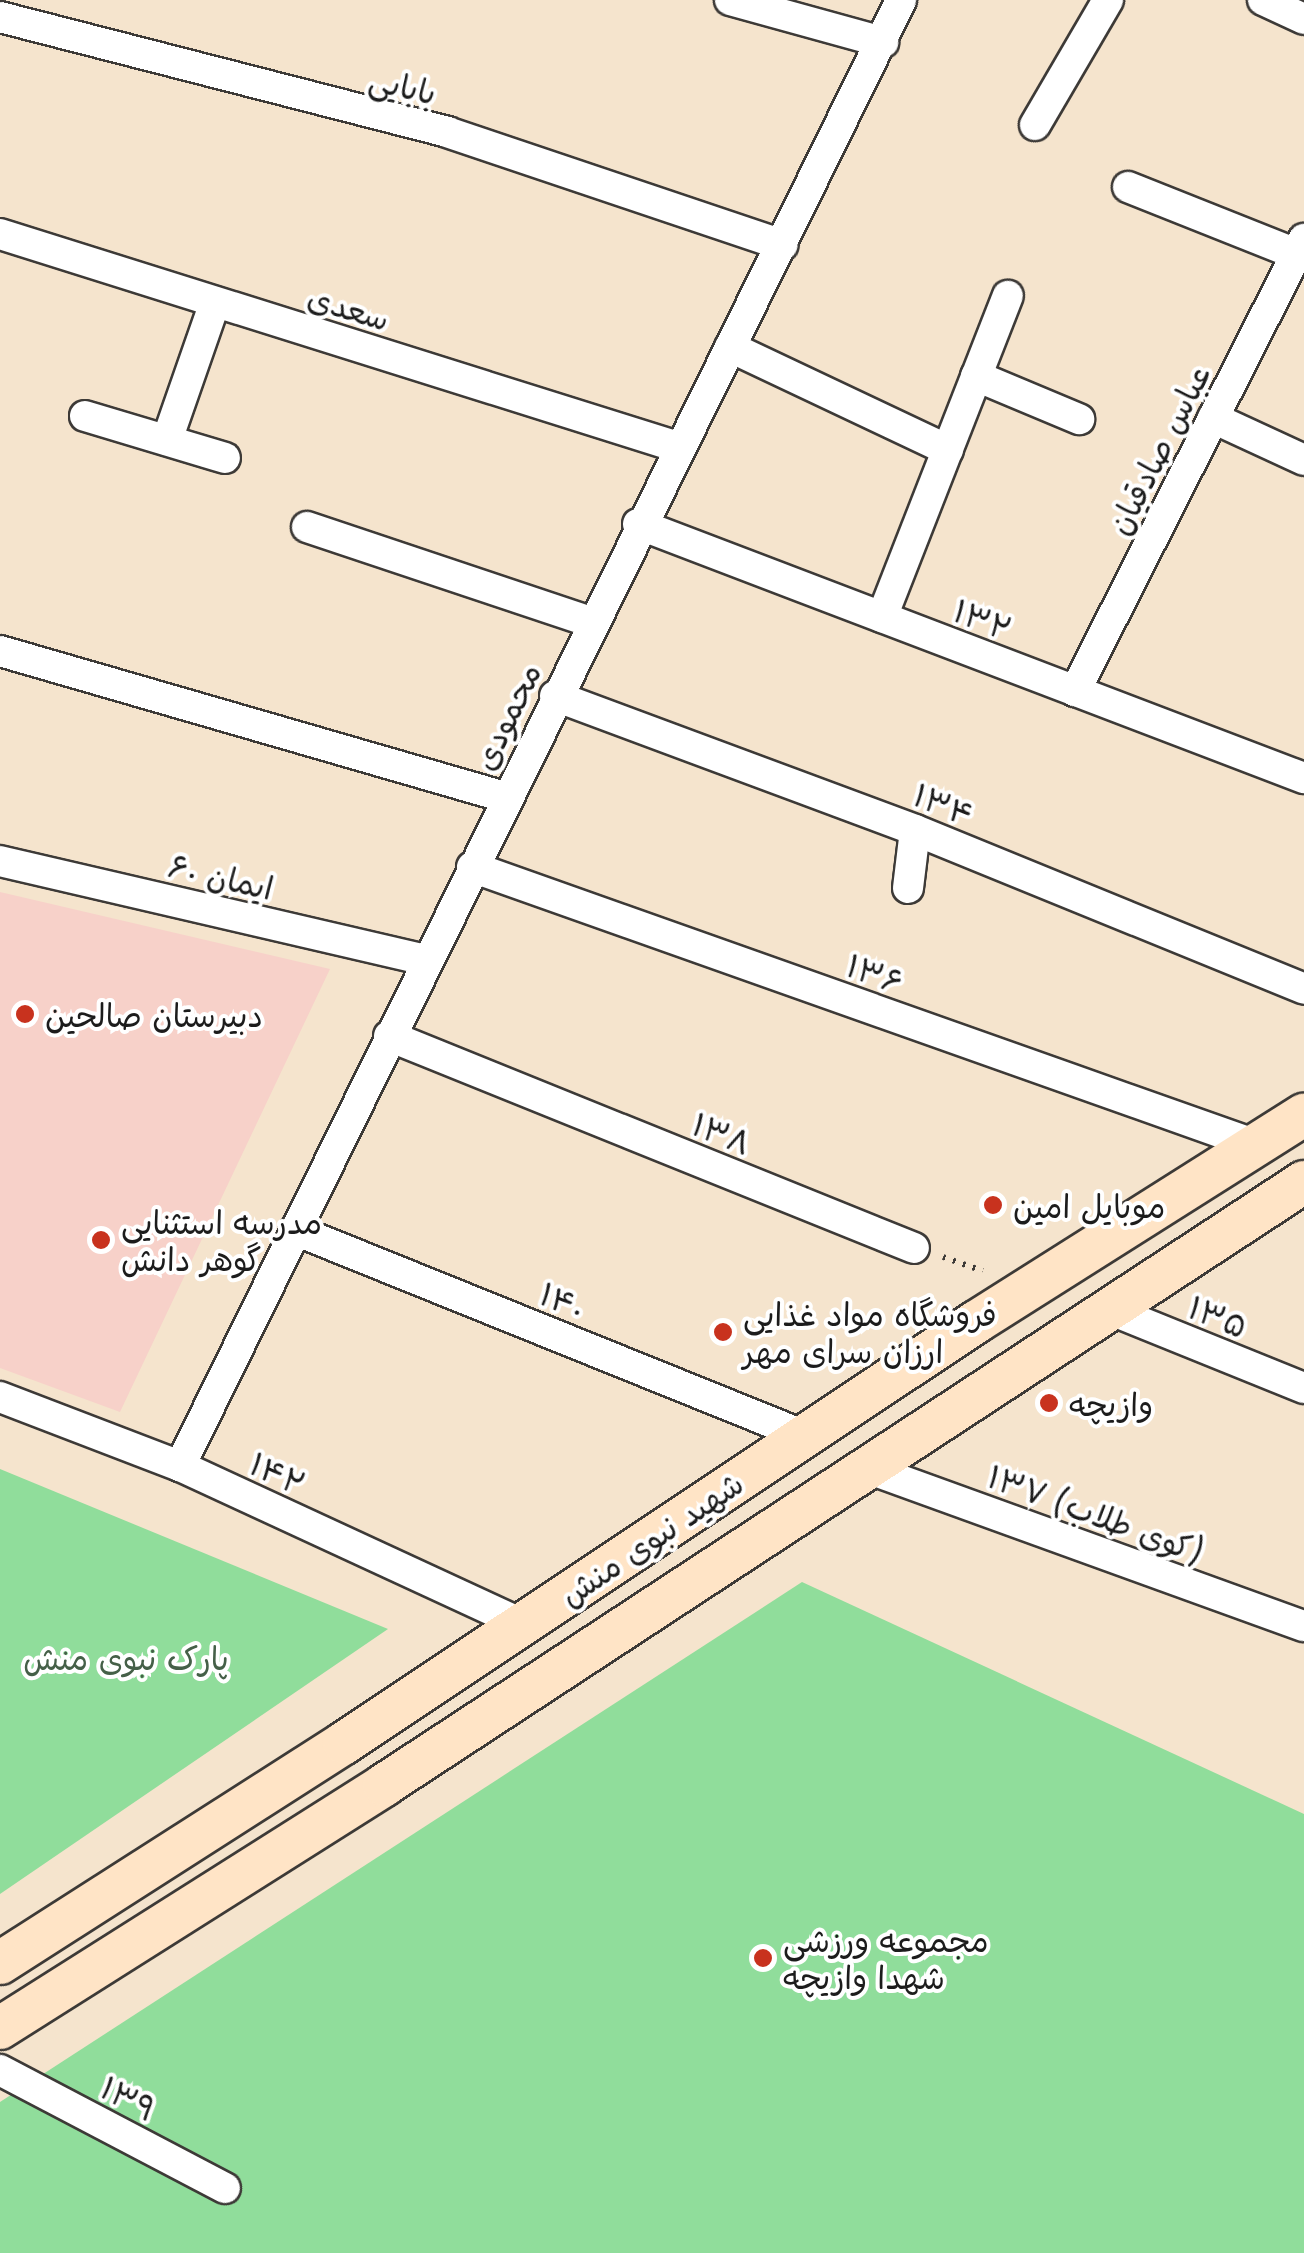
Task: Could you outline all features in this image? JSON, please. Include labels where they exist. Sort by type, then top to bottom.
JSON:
[{"type":"main road","name":"شهید نبوی منش","points":[[0,1963],[1032,1286],[1304,1115]]},
{"type":"main road","name":"شهید نبوی منش","points":[[0,2028],[384,1785],[864,1466],[1303,1183]]},
{"type":"street","points":[[730,0],[883,42]]},
{"type":"street","name":"محمودی","points":[[180,1466],[638,524],[782,245],[901,0]]},
{"type":"street","points":[[1035,126],[1108,0]]},
{"type":"street","points":[[1263,0],[1304,19]]},
{"type":"street","name":"بابایی","points":[[0,17],[448,132],[782,245]]},
{"type":"street","points":[[1128,188],[1300,247]]},
{"type":"street","name":"سعدی","points":[[0,234],[678,447]]},
{"type":"street","name":"عباس صادقیان","points":[[1075,691],[1213,418],[1291,295],[1300,247]]},
{"type":"street","points":[[882,617],[1008,296]]},
{"type":"street","points":[[167,440],[215,302]]},
{"type":"street","points":[[730,347],[948,450]]},
{"type":"street","points":[[976,376],[1079,419]]},
{"type":"street","points":[[85,416],[225,458]]},
{"type":"street","points":[[1213,418],[1304,460]]},
{"type":"street","name":"۱۳۲","points":[[638,524],[1304,778]]},
{"type":"street","points":[[307,527],[591,622]]},
{"type":"street","points":[[0,651],[505,797]]},
{"type":"street","name":"۱۳۴","points":[[555,696],[915,830],[1304,989]]},
{"type":"street","points":[[908,888],[915,830]]},
{"type":"street","name":"ایمان ۶۰","points":[[0,861],[426,960]]},
{"type":"street","name":"۱۳۶","points":[[472,868],[1256,1145]]},
{"type":"street","name":"۱۳۸","points":[[390,1036],[914,1248]]},
{"type":"street","name":"۱۴۰","points":[[295,1230],[805,1436]]},
{"type":"street","name":"۱۳۵","points":[[1106,1308],[1304,1388]]},
{"type":"street","name":"۱۴۲","points":[[0,1398],[180,1466],[522,1624]]},
{"type":"street","name":"۱۳۷ (کوی طلاب)","points":[[864,1466],[1304,1626]]},
{"type":"street","name":"۱۳۹","points":[[0,2070],[225,2188]]},
{"type":"path","points":[[914,1248],[1032,1286]]},
{"type":"shaded area","name":"مدرسه استثنایی گوهر دانش","points":[[0,892],[330,969],[120,1412],[0,1368]]},
{"type":"green space","name":"پارک نبوی منش","points":[[0,1469],[388,1629],[0,1894]]},
{"type":"green space","name":"مجموعه ورزشی شهدا وازیچه","points":[[802,1582],[1304,1814],[1304,2253],[0,2253],[0,2102]]},
{"type":"place","name":"دبیرستان صالحین","points":[[25,1014]]},
{"type":"place","name":"موبایل امین","points":[[993,1205]]},
{"type":"place","name":"مدرسه استثنایی گوهر دانش","points":[[101,1240]]},
{"type":"place","name":"فروشگاه مواد غذایی ارزان سرای مهر","points":[[723,1332]]},
{"type":"place","name":"وازیچه","points":[[1049,1403]]},
{"type":"place","name":"مجموعه ورزشی شهدا وازیچه","points":[[763,1958]]}]
